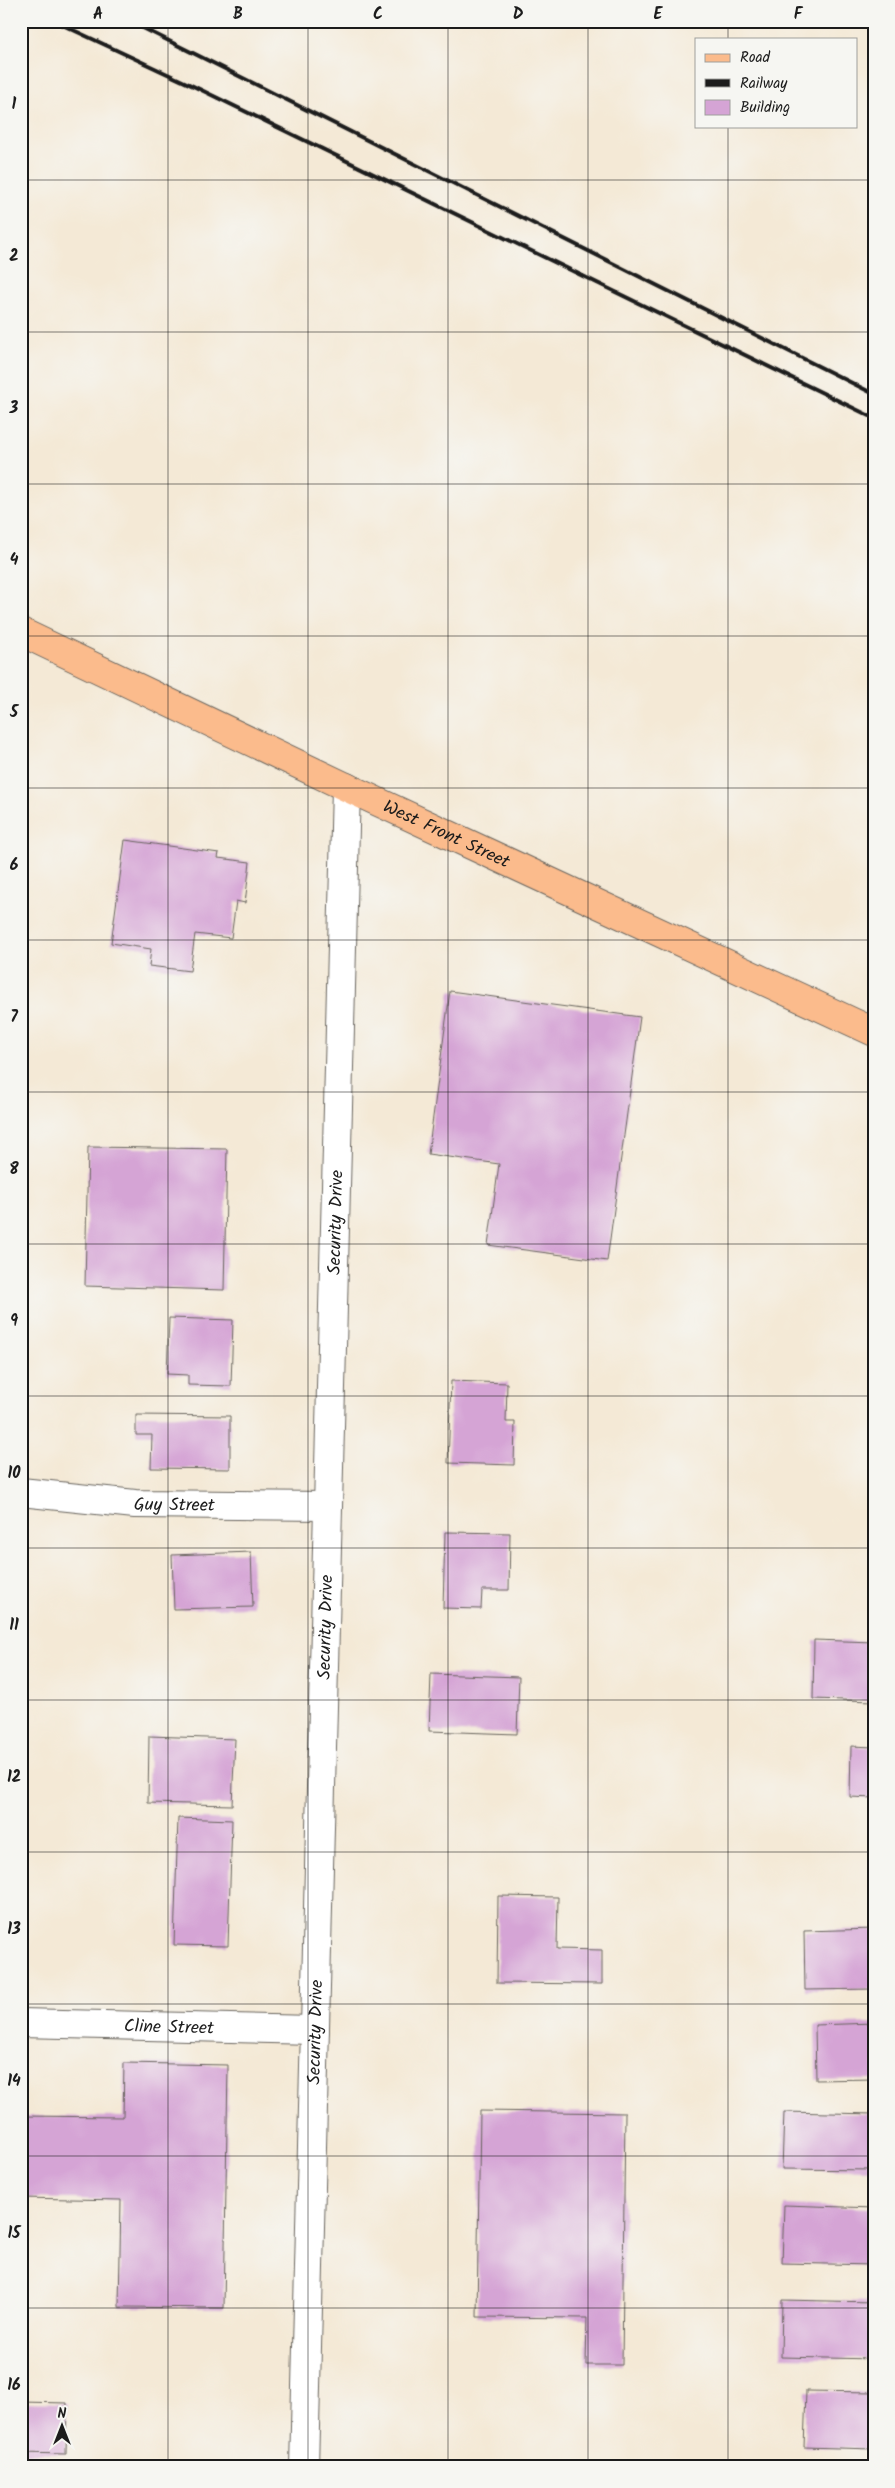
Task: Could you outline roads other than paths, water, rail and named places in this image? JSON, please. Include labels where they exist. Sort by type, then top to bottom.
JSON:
[{"type":"main road","name":"West Front Street","points":[[21,632],[346,787],[874,1032]]},
{"type":"street","name":"Security Drive","points":[[304,2467],[346,787]]},
{"type":"street","name":"Guy Street","points":[[21,1492],[135,1504],[328,1506]]},
{"type":"street","name":"Cline Street","points":[[21,2023],[316,2030]]},
{"type":"railway","points":[[54,21],[189,84],[874,418]]},
{"type":"railway","points":[[129,21],[874,394]]}]
